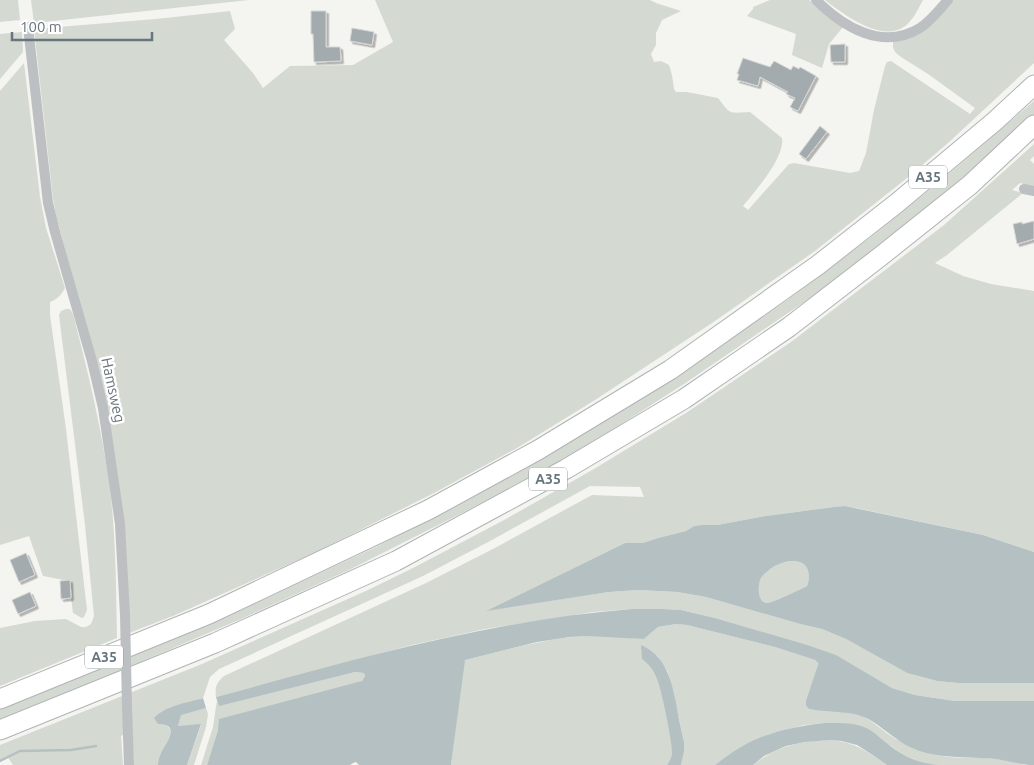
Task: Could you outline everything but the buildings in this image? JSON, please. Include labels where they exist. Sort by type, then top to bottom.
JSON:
[{"type":"highway","name":"A35","points":[[0,699],[209,614],[428,510],[538,450],[670,370],[818,265],[995,121],[1034,85]]},
{"type":"highway","name":"A35","points":[[0,730],[215,643],[396,561],[566,469],[684,399],[789,327],[970,185],[1034,125]]},
{"type":"street","points":[[816,0],[834,17],[854,29],[887,38],[900,36],[920,28],[948,0]]},
{"type":"street","name":"Hamsweg","points":[[28,27],[48,203],[54,232],[92,361],[103,408],[120,524],[125,615],[129,765]]},
{"type":"shaded area","points":[[0,0],[18,0],[20,20],[0,22]]},
{"type":"shaded area","points":[[31,0],[249,0],[34,23]]},
{"type":"shaded area","points":[[375,0],[650,0],[681,11],[662,20],[656,33],[656,45],[651,54],[654,62],[661,61],[669,65],[676,92],[687,92],[718,98],[725,108],[731,112],[750,112],[782,138],[782,146],[774,164],[743,206],[748,210],[789,164],[794,163],[850,173],[859,171],[866,153],[874,110],[887,62],[891,61],[970,114],[975,108],[901,57],[895,52],[893,47],[893,41],[952,0],[1034,0],[1034,63],[948,143],[815,251],[712,323],[595,400],[517,448],[434,493],[314,553],[173,616],[129,633],[99,374],[56,216],[34,29],[230,11],[235,29],[224,40],[253,73],[263,88],[290,66],[353,65],[393,42]]},
{"type":"shaded area","points":[[770,0],[809,0],[829,18],[843,27],[829,44],[822,68],[792,55],[796,34],[747,16],[753,7]]},
{"type":"shaded area","points":[[825,0],[923,0],[909,23],[893,31],[883,31],[872,29],[862,24]]},
{"type":"shaded area","points":[[22,32],[23,52],[0,79],[0,34]]},
{"type":"shaded area","points":[[24,63],[40,197],[46,228],[65,288],[55,300],[50,302],[50,315],[66,429],[87,610],[82,618],[73,613],[69,581],[43,576],[29,536],[0,545],[0,91]]},
{"type":"shaded area","points":[[1034,101],[1034,116],[911,221],[820,291],[684,384],[562,460],[349,570],[131,667],[0,720],[0,708],[146,650],[269,597],[376,547],[551,453],[610,417],[787,300],[870,238]]},
{"type":"shaded area","points":[[1034,144],[1034,156],[1030,160],[1034,164],[1034,187],[1020,183],[1012,190],[1023,193],[935,263],[963,276],[991,284],[1034,291],[1034,552],[983,535],[861,509],[845,506],[834,507],[717,525],[694,526],[686,531],[643,543],[625,543],[488,610],[609,592],[639,590],[677,592],[706,597],[822,629],[846,639],[907,673],[937,681],[958,683],[1034,683],[1034,701],[955,701],[915,695],[892,688],[835,655],[715,618],[681,610],[662,609],[593,612],[485,629],[412,645],[216,697],[217,685],[224,676],[426,583],[592,495],[644,497],[640,487],[590,486],[423,576],[219,669],[210,677],[203,698],[169,708],[158,724],[168,727],[171,734],[162,750],[158,765],[134,765],[132,730],[121,736],[123,765],[13,765],[7,756],[0,761],[0,745],[202,664],[368,590],[506,519],[594,469],[686,413],[791,342],[944,225]]},
{"type":"shaded area","points":[[70,309],[73,314],[94,401],[107,467],[113,526],[117,638],[0,686],[0,628],[35,621],[66,619],[81,627],[86,627],[91,624],[94,616],[85,525],[59,315],[61,311]]},
{"type":"shaded area","points":[[845,506],[983,535],[1034,552],[1034,683],[958,683],[937,681],[907,673],[846,639],[822,629],[706,597],[677,592],[639,590],[609,592],[486,611],[625,543],[643,543],[686,531],[694,526],[717,525]],"holes":[[[789,561],[800,562],[807,567],[809,577],[807,586],[775,601],[764,602],[759,594],[760,580],[773,567]]]},
{"type":"shaded area","points":[[789,561],[800,562],[807,567],[809,580],[807,586],[775,601],[764,602],[759,594],[758,586],[761,579],[773,567]]},
{"type":"shaded area","points":[[632,609],[681,610],[807,645],[836,655],[892,688],[915,695],[955,701],[1034,701],[1034,765],[996,759],[931,754],[910,747],[862,716],[809,709],[806,701],[818,665],[815,660],[775,647],[687,625],[676,624],[658,627],[644,639],[570,637],[537,642],[465,660],[451,765],[359,765],[356,762],[350,765],[207,765],[218,730],[219,719],[362,681],[365,676],[364,673],[355,672],[219,706],[216,697],[370,656],[474,632],[579,614]]},
{"type":"shaded area","points":[[676,624],[687,625],[775,647],[815,660],[818,665],[809,709],[849,712],[862,716],[899,741],[913,748],[939,756],[999,759],[1024,765],[925,764],[902,754],[891,746],[824,723],[804,725],[770,734],[743,746],[715,765],[681,765],[684,742],[668,672],[657,655],[642,659],[655,674],[664,703],[672,748],[672,755],[667,765],[451,765],[464,660],[540,642],[571,637],[600,636],[644,639],[658,627]]},
{"type":"shaded area","points":[[641,645],[656,655],[662,662],[669,677],[684,742],[681,765],[667,765],[672,754],[671,739],[661,692],[655,674],[642,659]]},
{"type":"shaded area","points":[[355,672],[364,673],[365,676],[362,681],[218,730],[207,765],[201,765],[213,727],[217,700],[219,705]]},
{"type":"shaded area","points":[[203,698],[206,708],[181,715],[178,726],[201,724],[187,765],[158,765],[160,754],[171,734],[169,727],[158,724],[154,718],[171,707]]},
{"type":"shaded area","points":[[206,708],[208,714],[206,727],[194,765],[187,765],[201,725],[178,726],[181,714]]},
{"type":"shaded area","points":[[824,723],[845,723],[861,726],[903,754],[916,760],[938,765],[887,765],[857,745],[830,740],[786,746],[764,756],[753,765],[715,765],[744,745],[766,735],[795,727]]},
{"type":"shaded area","points":[[830,740],[855,746],[887,765],[753,765],[771,753],[789,746],[799,743]]},
{"type":"waterway","points":[[0,761],[20,751],[71,750],[96,746]]}]
